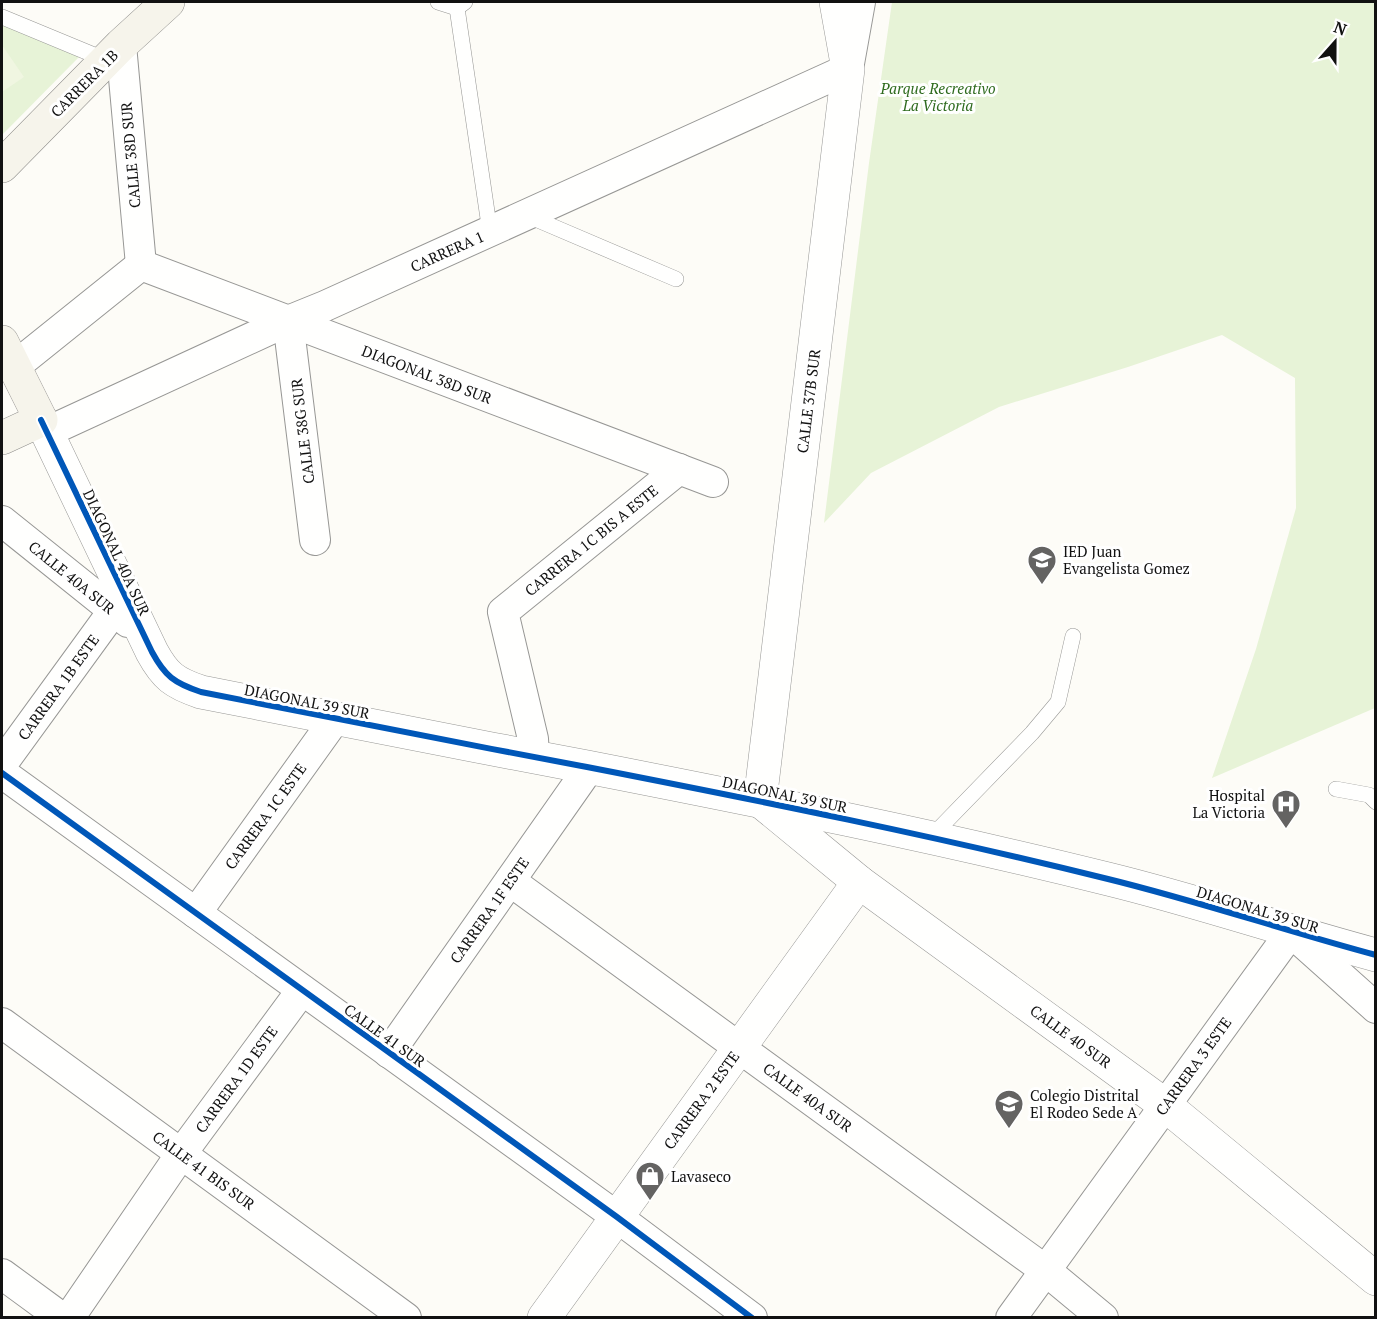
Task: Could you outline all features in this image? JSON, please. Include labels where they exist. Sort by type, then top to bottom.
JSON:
[{"type":"main road","name":"CARRERA 1B","points":[[2,166],[113,53],[168,2]]},
{"type":"main road","name":"DIAGONAL 40A SUR","points":[[8,354],[44,426]]},
{"type":"main road","points":[[2,438],[44,426]]},
{"type":"street","name":"CALLE 37B SUR","points":[[760,801],[848,69],[836,2]]},
{"type":"street","points":[[848,69],[860,2]]},
{"type":"street","name":"CALLE 38D SUR","points":[[113,53],[141,265]]},
{"type":"street","name":"CARRERA 1","points":[[44,426],[325,306],[848,69]]},
{"type":"street","points":[[8,354],[141,265]]},
{"type":"street","name":"DIAGONAL 38D SUR","points":[[141,265],[713,482]]},
{"type":"street","name":"CALLE 38G SUR","points":[[288,321],[315,540]]},
{"type":"street","name":"DIAGONAL 40A SUR","points":[[44,426],[142,634],[161,668],[182,686]]},
{"type":"street","name":"CARRERA 1C BIS A ESTE","points":[[534,757],[533,739],[503,612],[679,469]]},
{"type":"street","name":"CALLE 40A SUR","points":[[2,521],[142,634]]},
{"type":"street","name":"CARRERA 1B ESTE","points":[[2,764],[114,610]]},
{"type":"street","name":"DIAGONAL 39 SUR","points":[[182,686],[201,692],[760,801],[931,837],[1110,879],[1376,956]]},
{"type":"street","name":"CARRERA 1C ESTE","points":[[196,913],[335,718]]},
{"type":"street","name":"CARRERA 1F ESTE","points":[[389,1053],[590,768]]},
{"type":"street","name":"CALLE 41 SUR","points":[[2,773],[753,1317]]},
{"type":"street","name":"CALLE 40 SUR","points":[[760,801],[859,882],[1166,1105],[1376,1279]]},
{"type":"street","name":"CALLE 40A SUR","points":[[510,881],[1046,1270],[1103,1317]]},
{"type":"street","name":"CARRERA 2 ESTE","points":[[544,1317],[859,882]]},
{"type":"street","points":[[1291,932],[1376,1008]]},
{"type":"street","name":"CARRERA 3 ESTE","points":[[1011,1317],[1291,932]]},
{"type":"street","name":"CARRERA 1D ESTE","points":[[69,1317],[182,1154],[302,990]]},
{"type":"street","name":"CALLE 41 BIS SUR","points":[[2,1023],[406,1317]]},
{"type":"street","points":[[2,1274],[62,1317]]},
{"type":"lane","points":[[438,2],[461,5],[490,232]]},
{"type":"lane","points":[[2,17],[113,53]]},
{"type":"lane","points":[[526,215],[676,279]]},
{"type":"lane","points":[[931,837],[1058,702],[1073,636]]},
{"type":"lane","points":[[1336,789],[1369,795],[1376,802]]},
{"type":"green space","name":"Parque Recreativo La Victoria","points":[[892,2],[1375,2],[1375,708],[1212,778],[1256,649],[1296,508],[1295,378],[1222,335],[999,407],[871,473],[824,523],[869,163]]},
{"type":"green space","points":[[2,18],[81,55],[2,135]]},
{"type":"green space","points":[[2,45],[24,77],[2,92]]},
{"type":"cycle path","points":[[41,420],[152,652],[171,678],[192,689],[717,793],[978,848],[1209,906],[1376,955]]},
{"type":"cycle path","points":[[2,773],[617,1217],[752,1318]]},
{"type":"place","name":"IED Juan Evangelista Gomez","points":[[1042,586]]},
{"type":"place","name":"Hospital La Victoria","points":[[1286,830]]},
{"type":"place","name":"Colegio Distrital El Rodeo Sede A","points":[[1009,1130]]},
{"type":"place","name":"Lavaseco","points":[[650,1202]]}]
